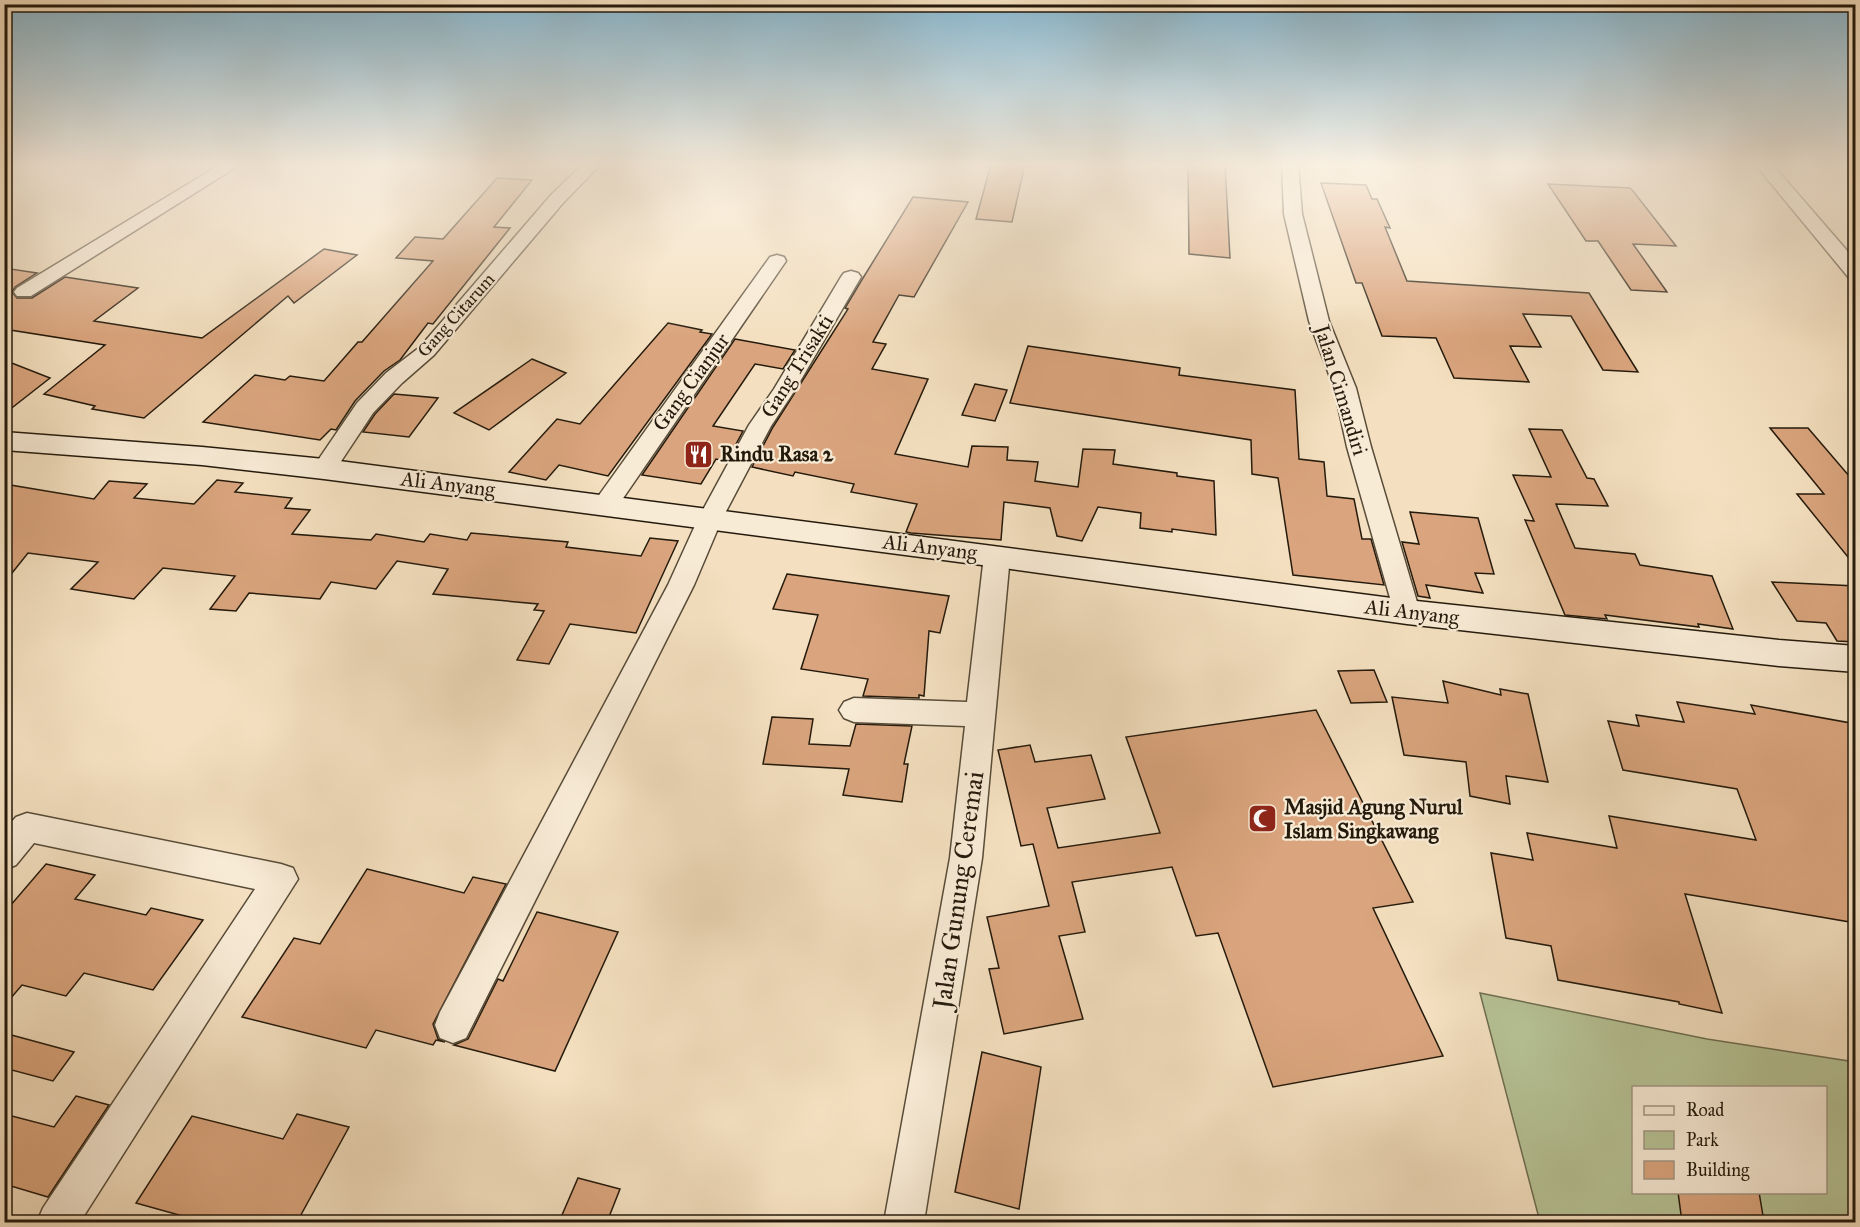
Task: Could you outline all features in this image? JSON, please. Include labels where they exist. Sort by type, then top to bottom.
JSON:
[{"type":"street","points":[[24,292],[140,221]]},
{"type":"street","name":"Gang Citarum","points":[[324,469],[365,408],[394,378],[426,351],[538,221]]},
{"type":"street","name":"Jalan Cimandiri","points":[[1295,221],[1319,321],[1345,388],[1407,612]]},
{"type":"street","points":[[1811,221],[1856,274]]},
{"type":"street","name":"Gang Cianjur","points":[[606,504],[777,261]]},
{"type":"street","name":"Gang Trisakti","points":[[453,1025],[681,585],[710,519],[760,425],[784,390],[850,277]]},
{"type":"street","name":"Ali Anyang","points":[[4,441],[202,456],[324,469],[606,504],[1407,612],[1768,652],[1856,659]]},
{"type":"street","name":"Jalan Gunung Ceremai","points":[[904,1222],[966,858],[997,556]]},
{"type":"street","points":[[854,710],[981,715]]},
{"type":"street","points":[[4,855],[27,827],[281,879],[57,1222]]},
{"type":"green space","points":[[1480,993],[1707,1039],[1855,1062],[1855,1222],[1540,1222]]},
{"type":"building","points":[[459,221],[499,221],[494,227],[510,228],[433,324],[428,323],[400,360],[384,371],[355,401],[336,430],[331,429],[320,440],[203,422],[255,375],[285,380],[290,376],[324,381],[358,342],[362,342],[433,261],[396,258],[415,237],[443,239]]},
{"type":"building","points":[[898,221],[957,221],[914,297],[899,295],[873,342],[886,344],[872,369],[928,379],[895,454],[968,467],[972,446],[1008,447],[1007,460],[1038,462],[1035,481],[1078,487],[1083,449],[1115,450],[1113,464],[1214,481],[1216,535],[1172,529],[1172,532],[1140,528],[1141,513],[1098,507],[1082,541],[1057,536],[1050,508],[1004,502],[1001,540],[911,533],[906,532],[917,504],[851,492],[854,484],[795,472],[793,476],[752,467],[773,427],[848,309],[845,308]]},
{"type":"building","points":[[1189,221],[1228,221],[1230,258],[1189,254]]},
{"type":"building","points":[[1334,221],[1387,221],[1390,228],[1385,227],[1407,281],[1589,293],[1638,372],[1603,370],[1571,316],[1523,314],[1541,347],[1510,346],[1529,382],[1454,378],[1436,338],[1382,336],[1362,283],[1356,283]]},
{"type":"building","points":[[1573,221],[1657,221],[1676,246],[1633,244],[1667,292],[1631,290],[1598,241],[1586,241]]},
{"type":"building","points":[[324,249],[357,255],[294,303],[288,296],[144,418],[92,409],[95,406],[44,394],[105,345],[4,329],[4,268],[37,273],[15,287],[12,292],[17,298],[32,298],[65,277],[138,288],[94,321],[202,338]]},
{"type":"building","points":[[668,323],[712,334],[608,476],[559,465],[546,480],[509,472],[557,419],[580,424]]},
{"type":"building","points":[[735,339],[795,350],[783,369],[755,364],[713,426],[743,431],[727,461],[716,459],[701,484],[642,475]]},
{"type":"building","points":[[1028,346],[1180,368],[1179,375],[1295,390],[1299,459],[1324,462],[1327,496],[1354,499],[1362,539],[1371,539],[1384,585],[1293,575],[1278,478],[1252,474],[1251,440],[1010,403]]},
{"type":"building","points":[[532,359],[566,373],[489,430],[454,413]]},
{"type":"building","points":[[4,360],[50,378],[4,414]]},
{"type":"building","points":[[975,384],[1007,390],[995,421],[962,415]]},
{"type":"building","points":[[394,394],[438,398],[409,437],[363,432],[375,414]]},
{"type":"building","points":[[1770,428],[1808,428],[1856,484],[1856,567],[1797,494],[1824,494]]},
{"type":"building","points":[[1529,429],[1562,430],[1587,478],[1594,479],[1608,506],[1556,504],[1575,548],[1635,554],[1640,565],[1712,576],[1733,629],[1605,615],[1607,619],[1565,615],[1525,520],[1534,521],[1513,475],[1551,477]]},
{"type":"building","points":[[217,480],[243,483],[235,492],[292,498],[285,508],[310,510],[292,534],[371,540],[376,534],[424,542],[430,534],[467,540],[471,533],[568,542],[566,547],[641,556],[650,538],[678,541],[636,633],[570,624],[549,664],[517,660],[544,611],[534,610],[538,604],[433,594],[448,569],[397,561],[376,589],[331,582],[320,599],[249,593],[236,611],[210,609],[235,576],[163,568],[134,599],[71,589],[98,562],[28,553],[4,583],[4,484],[94,499],[109,481],[147,484],[134,498],[194,504]]},
{"type":"building","points":[[1410,512],[1478,518],[1494,574],[1475,573],[1483,593],[1426,585],[1430,598],[1418,596],[1402,542],[1419,544]]},
{"type":"building","points":[[787,574],[949,596],[940,633],[929,631],[924,696],[919,695],[919,698],[863,696],[868,679],[801,669],[818,615],[773,609]]},
{"type":"building","points":[[1772,582],[1856,586],[1856,642],[1837,641],[1826,623],[1797,621]]},
{"type":"building","points":[[1374,670],[1387,702],[1351,703],[1338,671]]},
{"type":"building","points":[[1443,681],[1501,695],[1500,689],[1528,694],[1548,782],[1506,776],[1510,804],[1470,796],[1466,762],[1404,755],[1392,697],[1448,703]]},
{"type":"building","points":[[1677,702],[1755,714],[1751,705],[1856,724],[1856,923],[1685,894],[1722,1013],[1679,1004],[1679,1002],[1558,980],[1551,946],[1506,938],[1491,853],[1533,860],[1527,833],[1617,848],[1609,816],[1756,840],[1737,789],[1623,770],[1608,721],[1639,726],[1636,715],[1684,722]]},
{"type":"building","name":"Masjid Agung Nurul Islam Singkawang","points":[[1316,710],[1413,902],[1373,908],[1443,1056],[1273,1087],[1218,933],[1196,936],[1172,867],[1072,882],[1085,932],[1059,936],[1083,1019],[1004,1034],[989,969],[999,968],[987,917],[1049,906],[1033,844],[1021,846],[998,750],[1030,745],[1035,762],[1091,755],[1105,799],[1047,808],[1058,848],[1160,833],[1126,737]]},
{"type":"building","points":[[772,717],[813,719],[809,744],[850,746],[856,724],[912,726],[904,764],[908,764],[902,802],[843,795],[849,769],[763,764]]},
{"type":"building","points":[[46,864],[95,875],[75,899],[146,915],[151,908],[203,920],[153,990],[84,973],[66,996],[22,985],[4,1006],[4,913]]},
{"type":"building","points":[[367,869],[464,893],[473,877],[506,884],[433,1024],[438,1039],[445,1042],[436,1040],[433,1045],[376,1030],[366,1048],[242,1017],[294,938],[320,944]]},
{"type":"building","points":[[537,912],[618,932],[555,1071],[454,1045],[468,1039],[498,979],[503,981]]},
{"type":"building","points":[[4,1033],[74,1052],[53,1081],[4,1068]]},
{"type":"building","points":[[982,1052],[1041,1067],[1019,1209],[955,1192]]},
{"type":"building","points":[[76,1096],[109,1105],[48,1197],[4,1184],[4,1114],[54,1127]]},
{"type":"building","points":[[297,1114],[349,1127],[297,1222],[204,1222],[136,1203],[192,1116],[283,1139]]},
{"type":"building","points":[[578,1178],[620,1189],[607,1222],[559,1222]]},
{"type":"building","points":[[1678,1194],[1759,1194],[1764,1222],[1682,1222]]},
{"type":"place","name":"Rindu Rasa 2","points":[[699,454]]},
{"type":"place","name":"Masjid Agung Nurul Islam Singkawang","points":[[1263,819]]}]
